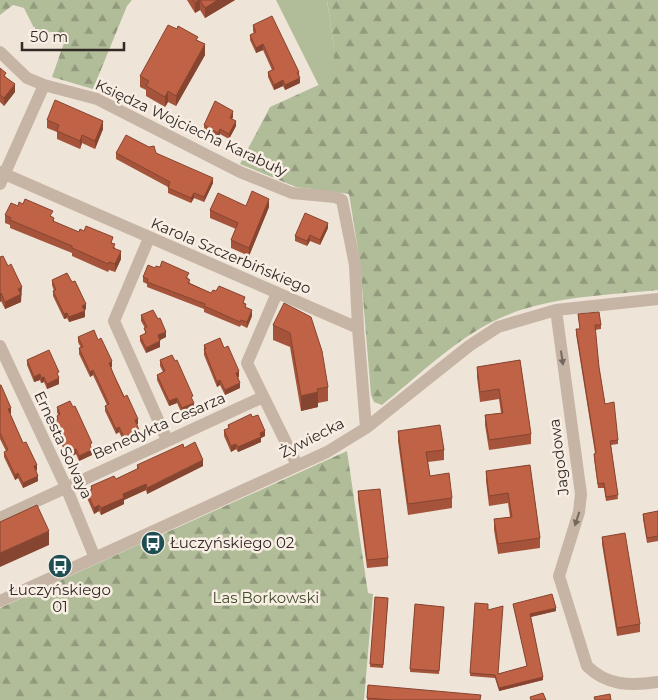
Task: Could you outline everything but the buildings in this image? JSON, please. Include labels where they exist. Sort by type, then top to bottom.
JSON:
[{"type":"street","name":"Księdza Wojciecha Karabuły","points":[[0,52],[26,78],[44,85],[97,99],[240,172],[292,192],[335,197],[342,200],[355,265],[358,328]]},
{"type":"street","points":[[1,177],[44,85]]},
{"type":"street","name":"Karola Szczerbińskiego","points":[[1,177],[358,328]]},
{"type":"street","points":[[149,238],[114,321],[167,440]]},
{"type":"street","points":[[277,293],[247,363],[297,465]]},
{"type":"street","name":"Żywiecka","points":[[0,600],[328,452],[366,428],[469,346],[498,327],[556,310],[658,299]]},
{"type":"street","name":"Jagodowa","points":[[556,310],[581,494],[579,512],[559,576],[587,666],[595,674],[614,683],[658,682]]},
{"type":"street","points":[[358,328],[366,428]]},
{"type":"street","name":"Ernesta Solvaya","points":[[0,346],[66,487],[95,558]]},
{"type":"street","name":"Benedykta Cesarza","points":[[0,518],[263,397]]},
{"type":"green space","points":[[0,0],[132,0],[127,6],[93,89],[52,77],[64,43],[58,33],[35,30],[24,8],[13,5],[0,15]]},
{"type":"green space","points":[[276,0],[327,0],[334,48],[335,78],[319,86]]},
{"type":"green space","points":[[327,0],[658,0],[658,290],[571,299],[528,308],[508,315],[488,324],[460,342],[382,405],[374,402],[371,395],[360,262],[349,194],[296,187],[240,164],[270,107],[334,78],[334,48]]},
{"type":"green space","name":"Las Borkowski","points":[[347,451],[368,593],[373,594],[364,700],[0,700],[0,608],[140,544],[142,550],[165,539],[163,534]]},
{"type":"place","name":"Łuczyńskiego 02","points":[[153,543]]},
{"type":"place","name":"Łuczyńskiego 01","points":[[60,566]]}]
